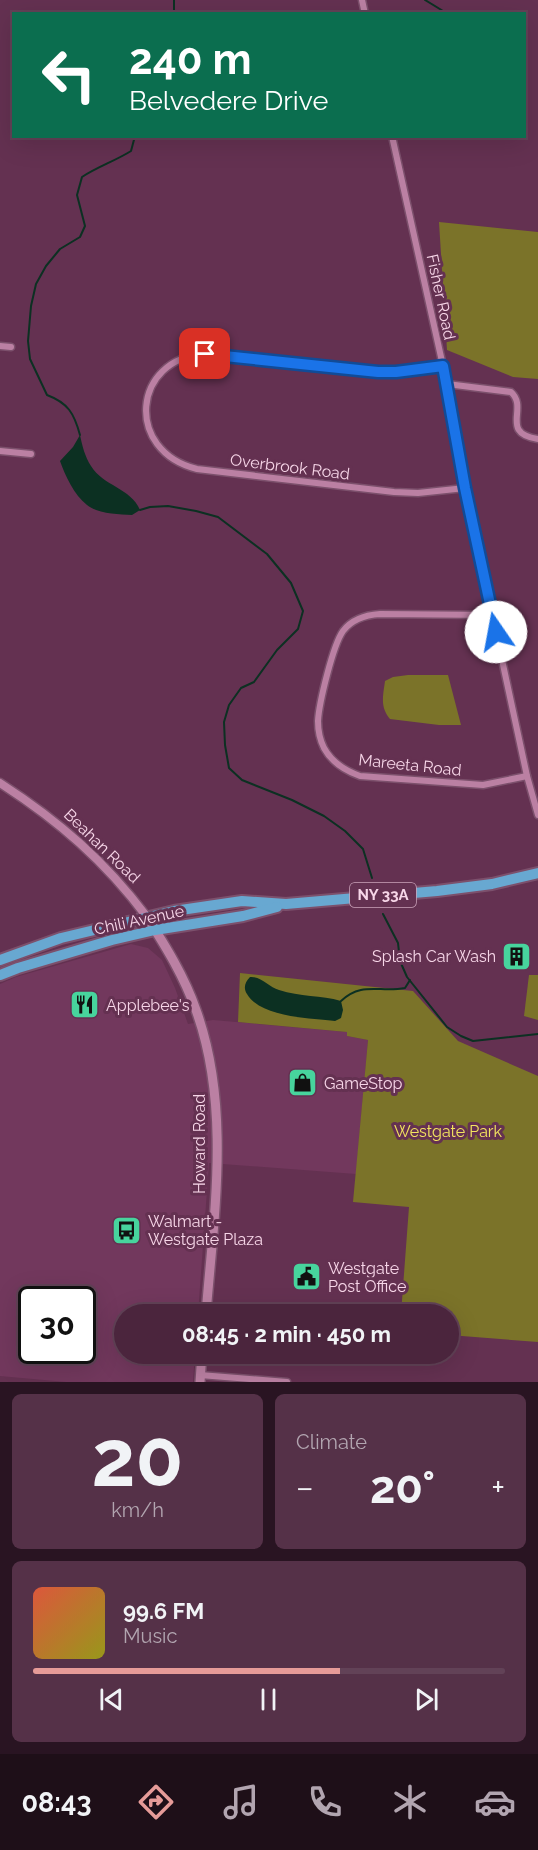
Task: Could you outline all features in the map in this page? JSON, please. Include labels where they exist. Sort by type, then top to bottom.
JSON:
[{"type":"main road","name":"Chili Avenue","points":[[0,960],[45,943],[147,917],[242,901],[286,904],[492,884],[538,873]]},
{"type":"main road","name":"Chili Avenue","points":[[0,975],[69,952],[155,930],[243,916],[286,904]]},
{"type":"main road","name":"Howard Road","points":[[147,917],[172,957],[196,1010],[212,1074],[216,1103],[216,1175],[207,1304]]},
{"type":"main road","points":[[200,1379],[201,1364]]},
{"type":"street","name":"Fisher Road","points":[[392,138],[447,384],[465,488],[492,615],[527,776],[538,815]]},
{"type":"street","points":[[0,346],[10,347]]},
{"type":"street","name":"Overbrook Road","points":[[443,366],[378,372],[205,354],[191,355],[178,360],[156,379],[150,392],[146,411],[149,432],[158,447],[170,459],[182,466],[197,470],[394,492],[418,493],[465,488]]},
{"type":"street","points":[[447,384],[511,392],[516,398],[516,424],[519,431],[525,436],[538,439]]},
{"type":"street","points":[[0,451],[31,454]]},
{"type":"street","name":"Mareeta Road","points":[[492,615],[366,615],[352,622],[342,632],[336,645],[320,711],[319,734],[324,749],[335,762],[347,771],[360,776],[483,785],[527,776]]},
{"type":"street","name":"Beahan Road","points":[[0,783],[53,819],[77,839],[128,892],[147,917]]},
{"type":"street","points":[[200,1379],[287,1382]]},
{"type":"shaded area","points":[[80,435],[87,459],[96,473],[130,497],[140,510],[132,515],[102,512],[92,508],[78,496],[60,461]]},
{"type":"shaded area","points":[[131,944],[148,948],[162,960],[188,1024],[213,1020],[347,1032],[347,1036],[368,1040],[356,1174],[209,1163],[199,1304],[114,1304],[114,1364],[194,1364],[193,1382],[66,1382],[0,1376],[0,984],[16,977]]},
{"type":"shaded area","points":[[250,977],[258,978],[275,989],[341,1001],[343,1010],[341,1018],[335,1021],[300,1017],[263,1008],[254,1002],[245,990]]},
{"type":"green space","points":[[439,222],[538,232],[538,379],[513,377],[447,350]]},
{"type":"green space","points":[[448,675],[461,725],[439,725],[390,719],[383,706],[385,681],[393,677]]},
{"type":"green space","name":"Westgate Park","points":[[240,973],[413,991],[458,1041],[538,1076],[538,1342],[459,1336],[459,1304],[402,1304],[409,1207],[353,1202],[368,1040],[347,1036],[347,1032],[238,1022]]},
{"type":"green space","points":[[529,975],[538,975],[538,1020],[524,1016]]},
{"type":"waterway","points":[[174,0],[174,12]]},
{"type":"waterway","points":[[425,0],[445,12]]},
{"type":"waterway","points":[[80,435],[65,405],[47,395],[30,359],[28,341],[31,306],[36,284],[46,266],[60,249],[80,237],[85,226],[77,195],[82,177],[131,151],[134,138]]},
{"type":"waterway","points":[[140,510],[168,506],[218,517],[267,554],[291,583],[303,611],[298,629],[277,650],[254,682],[241,688],[229,705],[224,722],[229,768],[242,780],[292,800],[324,816],[345,831],[363,849],[372,878]]},
{"type":"waterway","points":[[383,914],[398,943],[400,961],[407,977],[447,1027],[473,1041],[538,1034]]},
{"type":"waterway","points":[[341,1001],[356,991],[364,989],[405,988],[410,980]]},
{"type":"place","name":"Splash Car Wash","points":[[517,956]]},
{"type":"place","name":"Applebee's","points":[[85,1005]]},
{"type":"place","name":"GameStop","points":[[303,1083]]},
{"type":"place","name":"Walmart - Westgate Plaza","points":[[127,1230]]},
{"type":"place","name":"Westgate Post Office","points":[[307,1277]]},
{"type":"route","points":[[205,354],[378,372],[443,366],[465,488],[496,632]]}]
